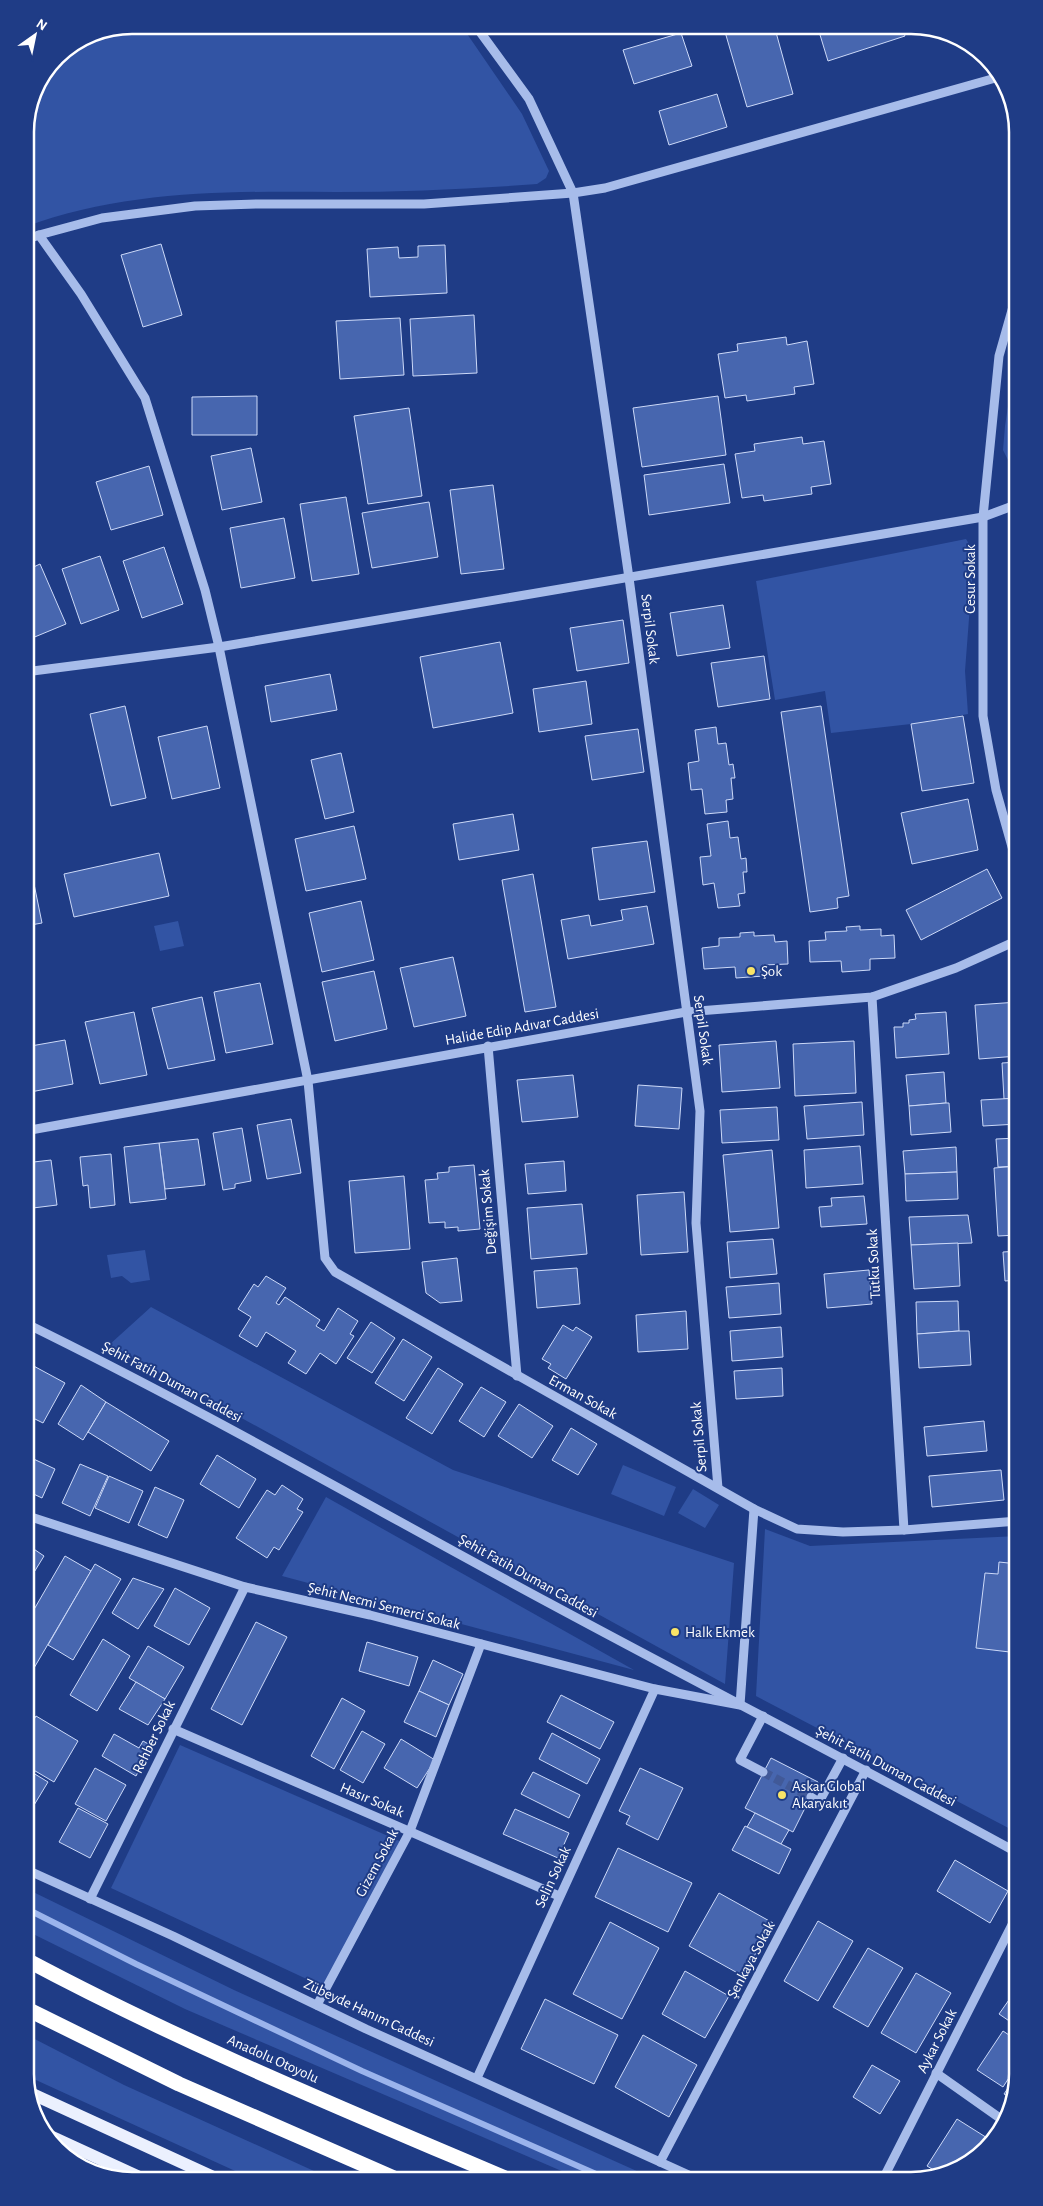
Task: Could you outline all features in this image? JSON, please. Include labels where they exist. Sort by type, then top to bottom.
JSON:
[{"type":"highway","name":"Anadolu Otoyolu","points":[[34,1964],[201,2046],[334,2106],[491,2172]]},
{"type":"highway","points":[[34,2012],[179,2084],[380,2172]]},
{"type":"main road","points":[[36,2096],[202,2172]]},
{"type":"main road","points":[[59,2140],[128,2172]]},
{"type":"street","name":"Serpil Sokak","points":[[482,34],[529,99],[573,193],[629,578],[700,1111],[696,1223],[718,1488]]},
{"type":"street","points":[[34,237],[102,218],[195,206],[424,204],[573,193],[605,188],[993,79]]},
{"type":"street","name":"Erman Sokak","points":[[39,235],[81,294],[145,398],[202,580],[220,647],[308,1081],[325,1258],[335,1272],[754,1509],[797,1529],[843,1532],[904,1530],[1009,1522]]},
{"type":"street","name":"Cesur Sokak","points":[[1009,321],[999,356],[983,517],[983,716],[996,790],[1009,836]]},
{"type":"street","points":[[34,671],[220,647],[983,517],[1009,507]]},
{"type":"street","name":"Halide Edip Adıvar Caddesi","points":[[34,1128],[686,1012],[872,997],[956,968],[1009,944]]},
{"type":"street","name":"Tutku Sokak","points":[[872,997],[904,1530]]},
{"type":"street","name":"Değişim Sokak","points":[[488,1046],[517,1376]]},
{"type":"street","name":"Şehit Fatih Duman Caddesi","points":[[34,1327],[191,1406],[550,1604],[866,1770],[1009,1848]]},
{"type":"street","points":[[740,1704],[754,1509]]},
{"type":"street","name":"Şehit Necmi Semerci Sokak","points":[[34,1518],[244,1587],[370,1615],[655,1689],[740,1704]]},
{"type":"street","name":"Rehber Sokak","points":[[90,1899],[244,1587]]},
{"type":"street","name":"Gizem Sokak","points":[[317,2005],[410,1831],[481,1644]]},
{"type":"street","name":"Selin Sokak","points":[[477,2078],[655,1689]]},
{"type":"street","points":[[762,1716],[740,1760],[763,1772]]},
{"type":"street","name":"Hasır Sokak","points":[[173,1729],[559,1896]]},
{"type":"street","points":[[811,1797],[819,1802],[843,1758]]},
{"type":"street","name":"Şenkaya Sokak","points":[[660,2162],[866,1770]]},
{"type":"street","name":"Zübeyde Hanım Caddesi","points":[[34,1873],[682,2172]]},
{"type":"street","name":"Aykar Sokak","points":[[886,2172],[1009,1931]]},
{"type":"street","points":[[936,2073],[999,2118]]},
{"type":"shaded area","points":[[131,34],[467,34],[522,114],[549,171],[546,178],[537,184],[512,186],[436,190],[218,193],[139,199],[101,206],[34,224],[34,125],[37,106],[44,88],[54,72],[72,54],[94,41],[106,37]]},
{"type":"shaded area","points":[[1009,400],[1009,461],[1003,450]]},
{"type":"shaded area","points":[[966,539],[972,549],[973,566],[965,671],[968,714],[911,724],[831,733],[825,691],[775,700],[756,581]]},
{"type":"shaded area","points":[[178,921],[184,946],[160,951],[154,926]]},
{"type":"shaded area","points":[[145,1250],[150,1280],[131,1283],[122,1276],[111,1278],[107,1255]]},
{"type":"shaded area","points":[[151,1307],[453,1470],[734,1563],[725,1684],[109,1345]]},
{"type":"shaded area","points":[[623,1465],[676,1487],[664,1516],[611,1494]]},
{"type":"shaded area","points":[[693,1489],[719,1505],[705,1528],[678,1513]]},
{"type":"shaded area","points":[[326,1497],[634,1670],[282,1576]]},
{"type":"shaded area","points":[[765,1529],[810,1546],[1009,1536],[1009,1828],[756,1696]]},
{"type":"shaded area","points":[[180,1745],[404,1843],[326,1988],[111,1888]]},
{"type":"shaded area","points":[[34,1892],[234,1990],[639,2172],[564,2172],[185,2009],[34,1934]]},
{"type":"shaded area","points":[[34,2039],[124,2085],[316,2172],[237,2172],[34,2079]]},
{"type":"building","points":[[681,34],[692,66],[634,84],[623,50]]},
{"type":"building","points":[[726,34],[776,34],[793,94],[747,107]]},
{"type":"building","points":[[820,34],[904,34],[905,36],[828,61]]},
{"type":"building","points":[[717,94],[727,127],[669,145],[659,111]]},
{"type":"building","points":[[161,244],[182,315],[143,327],[121,255]]},
{"type":"building","points":[[445,245],[447,293],[370,297],[367,249],[398,247],[399,258],[418,257],[418,246]]},
{"type":"building","points":[[474,315],[477,373],[413,376],[410,319]]},
{"type":"building","points":[[400,318],[404,375],[340,379],[336,321]]},
{"type":"building","points":[[786,337],[787,345],[807,341],[814,384],[794,387],[795,394],[747,401],[746,395],[725,398],[718,354],[738,351],[737,344]]},
{"type":"building","points":[[257,396],[257,435],[192,435],[192,397]]},
{"type":"building","points":[[718,396],[726,455],[642,467],[633,408]]},
{"type":"building","points":[[409,408],[422,496],[368,504],[354,416]]},
{"type":"building","points":[[802,437],[803,444],[824,441],[831,484],[811,487],[812,494],[764,501],[763,495],[742,498],[735,454],[755,451],[754,444]]},
{"type":"building","points":[[251,448],[262,502],[222,510],[211,456]]},
{"type":"building","points":[[724,464],[730,503],[649,515],[644,475]]},
{"type":"building","points":[[149,466],[163,515],[111,530],[96,482]]},
{"type":"building","points":[[493,485],[504,569],[461,574],[450,490]]},
{"type":"building","points":[[346,497],[359,574],[312,581],[300,504]]},
{"type":"building","points":[[429,502],[438,557],[372,568],[362,513]]},
{"type":"building","points":[[284,518],[295,578],[241,588],[230,528]]},
{"type":"building","points":[[164,547],[183,604],[142,618],[123,561]]},
{"type":"building","points":[[100,556],[119,610],[81,624],[62,569]]},
{"type":"building","points":[[40,564],[66,624],[34,637],[34,567]]},
{"type":"building","points":[[723,605],[730,648],[677,656],[670,613]]},
{"type":"building","points":[[623,620],[629,663],[577,671],[570,628]]},
{"type":"building","points":[[500,642],[513,713],[433,728],[420,657]]},
{"type":"building","points":[[764,656],[770,699],[718,707],[711,663]]},
{"type":"building","points":[[330,674],[337,710],[271,722],[265,686]]},
{"type":"building","points":[[586,681],[592,724],[539,732],[533,689]]},
{"type":"building","points":[[125,706],[146,798],[111,806],[90,714]]},
{"type":"building","points":[[821,706],[849,896],[837,898],[838,908],[810,912],[781,712]]},
{"type":"building","points":[[963,716],[974,783],[922,791],[911,724]]},
{"type":"building","points":[[207,726],[220,788],[172,799],[158,737]]},
{"type":"building","points":[[716,727],[718,744],[726,743],[729,765],[733,764],[735,778],[731,778],[733,799],[726,800],[727,812],[705,814],[702,789],[691,790],[688,763],[699,761],[695,730]]},
{"type":"building","points":[[638,729],[644,772],[592,780],[585,736]]},
{"type":"building","points":[[341,753],[354,812],[325,819],[311,760]]},
{"type":"building","points":[[968,799],[978,850],[912,864],[901,813]]},
{"type":"building","points":[[513,814],[519,850],[459,860],[453,824]]},
{"type":"building","points":[[728,821],[730,838],[738,837],[741,859],[746,858],[747,872],[743,872],[745,893],[738,894],[740,906],[718,908],[714,883],[703,885],[700,857],[711,856],[707,824]]},
{"type":"building","points":[[354,826],[366,879],[306,891],[295,839]]},
{"type":"building","points":[[647,841],[655,892],[599,900],[592,848]]},
{"type":"building","points":[[159,853],[169,896],[74,917],[64,874]]},
{"type":"building","points":[[987,869],[1002,898],[921,940],[906,910]]},
{"type":"building","points":[[533,874],[556,1007],[525,1012],[502,880]]},
{"type":"building","points":[[34,884],[42,923],[34,924]]},
{"type":"building","points":[[361,901],[374,960],[322,972],[309,913]]},
{"type":"building","points":[[647,906],[654,944],[568,959],[561,920],[589,915],[591,926],[623,920],[621,910]]},
{"type":"building","points":[[860,926],[860,930],[881,929],[881,936],[894,935],[895,958],[870,959],[870,970],[842,972],[841,961],[810,962],[809,941],[826,940],[825,932],[847,931],[846,927]]},
{"type":"building","points":[[754,932],[754,936],[774,935],[775,942],[787,941],[788,964],[763,965],[764,976],[736,978],[735,967],[704,969],[702,948],[719,946],[719,938],[740,937],[740,933]]},
{"type":"building","points":[[453,957],[466,1016],[414,1027],[400,968]]},
{"type":"building","points":[[374,971],[387,1029],[335,1041],[322,982]]},
{"type":"building","points":[[260,983],[273,1044],[226,1053],[214,992]]},
{"type":"building","points":[[202,997],[215,1060],[168,1069],[152,1008]]},
{"type":"building","points":[[1009,1003],[1009,1057],[979,1059],[975,1005]]},
{"type":"building","points":[[134,1012],[147,1075],[100,1084],[85,1022]]},
{"type":"building","points":[[946,1012],[949,1054],[896,1058],[894,1027],[903,1027],[903,1023],[909,1023],[909,1020],[916,1019],[915,1014]]},
{"type":"building","points":[[65,1040],[73,1084],[34,1091],[34,1045]]},
{"type":"building","points":[[776,1041],[780,1088],[722,1092],[719,1045]]},
{"type":"building","points":[[854,1041],[856,1093],[795,1096],[793,1044]]},
{"type":"building","points":[[1002,1063],[1009,1063],[1009,1099],[1004,1099]]},
{"type":"building","points":[[944,1072],[946,1103],[909,1106],[906,1075]]},
{"type":"building","points":[[573,1075],[578,1117],[522,1122],[517,1080]]},
{"type":"building","points":[[638,1085],[682,1088],[679,1129],[635,1126]]},
{"type":"building","points":[[1009,1098],[1009,1125],[983,1126],[981,1100]]},
{"type":"building","points":[[862,1102],[864,1135],[807,1139],[804,1106]]},
{"type":"building","points":[[949,1103],[951,1132],[911,1135],[909,1106]]},
{"type":"building","points":[[777,1107],[779,1140],[722,1143],[720,1110]]},
{"type":"building","points":[[291,1119],[301,1173],[267,1179],[257,1125]]},
{"type":"building","points":[[242,1128],[251,1181],[235,1184],[235,1188],[223,1190],[213,1133]]},
{"type":"building","points":[[1009,1138],[1009,1166],[998,1167],[996,1139]]},
{"type":"building","points":[[198,1139],[205,1185],[165,1189],[159,1143]]},
{"type":"building","points":[[159,1143],[166,1199],[130,1203],[124,1147]]},
{"type":"building","points":[[860,1146],[863,1184],[806,1188],[804,1150]]},
{"type":"building","points":[[956,1147],[957,1172],[905,1174],[903,1151]]},
{"type":"building","points":[[772,1150],[779,1228],[730,1232],[723,1155]]},
{"type":"building","points":[[111,1154],[115,1205],[90,1208],[88,1185],[83,1186],[80,1157]]},
{"type":"building","points":[[51,1160],[57,1205],[34,1208],[34,1162]]},
{"type":"building","points":[[564,1161],[566,1191],[528,1194],[525,1164]]},
{"type":"building","points":[[474,1165],[480,1229],[458,1231],[458,1227],[445,1228],[445,1222],[429,1223],[425,1180],[438,1179],[437,1173],[449,1172],[449,1167]]},
{"type":"building","points":[[1009,1167],[1009,1235],[998,1236],[994,1168]]},
{"type":"building","points":[[957,1172],[958,1199],[906,1201],[905,1174]]},
{"type":"building","points":[[404,1176],[410,1249],[355,1253],[349,1181]]},
{"type":"building","points":[[684,1192],[688,1252],[641,1255],[637,1195]]},
{"type":"building","points":[[864,1196],[867,1224],[821,1227],[819,1207],[832,1206],[831,1198]]},
{"type":"building","points":[[582,1204],[587,1254],[531,1259],[527,1208]]},
{"type":"building","points":[[968,1215],[972,1243],[911,1245],[909,1217]]},
{"type":"building","points":[[773,1239],[777,1274],[730,1278],[727,1242]]},
{"type":"building","points":[[958,1243],[960,1286],[914,1289],[911,1245]]},
{"type":"building","points":[[1003,1252],[1009,1252],[1009,1281],[1005,1281]]},
{"type":"building","points":[[457,1258],[462,1301],[440,1303],[426,1293],[422,1262]]},
{"type":"building","points":[[577,1268],[580,1304],[537,1308],[534,1271]]},
{"type":"building","points":[[869,1270],[872,1304],[827,1308],[824,1274]]},
{"type":"building","points":[[266,1276],[286,1288],[276,1303],[279,1305],[285,1297],[320,1320],[316,1326],[324,1331],[338,1308],[358,1321],[350,1334],[354,1336],[336,1364],[320,1353],[306,1374],[288,1363],[296,1351],[266,1332],[257,1347],[239,1336],[251,1317],[238,1309],[254,1284],[258,1287]]},
{"type":"building","points":[[779,1283],[781,1314],[729,1318],[726,1287]]},
{"type":"building","points":[[958,1301],[959,1331],[917,1334],[916,1302]]},
{"type":"building","points":[[686,1311],[688,1349],[638,1352],[636,1315]]},
{"type":"building","points":[[371,1322],[395,1338],[372,1373],[347,1358]]},
{"type":"building","points":[[563,1325],[573,1331],[576,1327],[592,1337],[566,1379],[548,1368],[551,1364],[542,1359]]},
{"type":"building","points":[[781,1327],[783,1357],[732,1361],[730,1331]]},
{"type":"building","points":[[969,1331],[971,1365],[919,1368],[917,1334]]},
{"type":"building","points":[[403,1339],[432,1357],[404,1401],[375,1383]]},
{"type":"building","points":[[34,1366],[65,1383],[43,1423],[34,1418]]},
{"type":"building","points":[[438,1368],[463,1384],[432,1434],[406,1418]]},
{"type":"building","points":[[782,1368],[783,1396],[736,1399],[734,1371]]},
{"type":"building","points":[[81,1385],[106,1402],[83,1440],[58,1424]]},
{"type":"building","points":[[481,1387],[506,1402],[484,1437],[459,1421]]},
{"type":"building","points":[[106,1402],[169,1441],[151,1471],[88,1432]]},
{"type":"building","points":[[519,1404],[553,1426],[532,1458],[498,1436]]},
{"type":"building","points":[[984,1421],[987,1451],[927,1456],[924,1427]]},
{"type":"building","points":[[571,1428],[597,1444],[578,1475],[552,1460]]},
{"type":"building","points":[[217,1455],[256,1479],[239,1508],[200,1484]]},
{"type":"building","points":[[34,1459],[55,1469],[42,1498],[34,1494]]},
{"type":"building","points":[[80,1464],[108,1476],[90,1516],[62,1503]]},
{"type":"building","points":[[1001,1470],[1004,1500],[932,1507],[929,1476]]},
{"type":"building","points":[[109,1476],[143,1491],[129,1523],[95,1508]]},
{"type":"building","points":[[282,1485],[303,1499],[297,1509],[303,1512],[279,1550],[274,1547],[267,1558],[236,1538],[267,1490],[275,1495]]},
{"type":"building","points":[[155,1487],[184,1500],[167,1538],[138,1525]]},
{"type":"building","points":[[34,1549],[44,1556],[34,1572]]},
{"type":"building","points":[[65,1556],[91,1571],[34,1668],[34,1609]]},
{"type":"building","points":[[999,1562],[1009,1563],[1009,1652],[976,1648],[985,1573],[998,1574]]},
{"type":"building","points":[[95,1564],[121,1579],[73,1660],[48,1645]]},
{"type":"building","points":[[133,1578],[164,1589],[138,1629],[112,1613]]},
{"type":"building","points":[[175,1588],[210,1608],[189,1645],[154,1626]]},
{"type":"building","points":[[256,1622],[287,1637],[242,1725],[211,1709]]},
{"type":"building","points":[[103,1639],[130,1656],[97,1711],[70,1695]]},
{"type":"building","points":[[367,1642],[418,1657],[409,1686],[359,1671]]},
{"type":"building","points":[[148,1646],[184,1667],[165,1699],[129,1678]]},
{"type":"building","points":[[433,1660],[463,1674],[449,1705],[419,1691]]},
{"type":"building","points":[[136,1682],[165,1699],[148,1725],[119,1709]]},
{"type":"building","points":[[419,1691],[449,1705],[436,1737],[404,1722]]},
{"type":"building","points":[[561,1695],[614,1722],[600,1749],[547,1722]]},
{"type":"building","points":[[342,1698],[365,1711],[334,1769],[311,1756]]},
{"type":"building","points":[[36,1716],[78,1741],[54,1782],[34,1770],[34,1719]]},
{"type":"building","points":[[362,1731],[385,1744],[363,1783],[340,1770]]},
{"type":"building","points":[[552,1733],[600,1759],[587,1784],[539,1759]]},
{"type":"building","points":[[114,1734],[139,1748],[143,1741],[152,1746],[136,1776],[102,1756]]},
{"type":"building","points":[[401,1739],[435,1760],[417,1788],[384,1768]]},
{"type":"building","points":[[771,1758],[818,1782],[793,1832],[745,1808]]},
{"type":"building","points":[[95,1768],[126,1785],[106,1821],[75,1804]]},
{"type":"building","points":[[640,1768],[683,1788],[658,1840],[626,1824],[630,1816],[619,1811]]},
{"type":"building","points":[[533,1772],[580,1795],[569,1818],[521,1794]]},
{"type":"building","points":[[34,1773],[48,1782],[34,1805]]},
{"type":"building","points":[[78,1808],[108,1824],[90,1858],[59,1842]]},
{"type":"building","points":[[515,1809],[569,1833],[558,1858],[503,1834]]},
{"type":"building","points":[[755,1813],[789,1830],[781,1844],[747,1827]]},
{"type":"building","points":[[745,1826],[791,1849],[779,1874],[732,1850]]},
{"type":"building","points":[[618,1848],[692,1883],[668,1932],[595,1897]]},
{"type":"building","points":[[955,1860],[1008,1891],[990,1923],[937,1891]]},
{"type":"building","points":[[719,1893],[773,1923],[743,1976],[689,1946]]},
{"type":"building","points":[[818,1921],[853,1941],[818,2001],[784,1981]]},
{"type":"building","points":[[610,1922],[659,1948],[622,2019],[573,1994]]},
{"type":"building","points":[[868,1948],[903,1968],[868,2027],[833,2007]]},
{"type":"building","points":[[685,1971],[729,1996],[705,2038],[662,2014]]},
{"type":"building","points":[[916,1973],[951,1993],[916,2053],[881,2033]]},
{"type":"building","points":[[545,1999],[618,2035],[594,2084],[521,2049]]},
{"type":"building","points":[[1009,2000],[1009,2021],[999,2014]]},
{"type":"building","points":[[1003,2031],[1009,2035],[1009,2078],[1003,2087],[977,2070]]},
{"type":"building","points":[[643,2035],[697,2065],[669,2117],[615,2087]]},
{"type":"building","points":[[872,2065],[900,2081],[880,2114],[853,2097]]},
{"type":"building","points":[[957,2119],[986,2137],[971,2152],[949,2165],[933,2170],[927,2166]]},
{"type":"waterway","points":[[34,1913],[136,1964],[362,2071],[592,2172]]},
{"type":"tunnel","points":[[763,1772],[811,1797]]},
{"type":"place","name":"Şok","points":[[751,971]]},
{"type":"place","name":"Halk Ekmek","points":[[675,1632]]},
{"type":"place","name":"Askar Global Akaryakıt","points":[[782,1795]]}]
